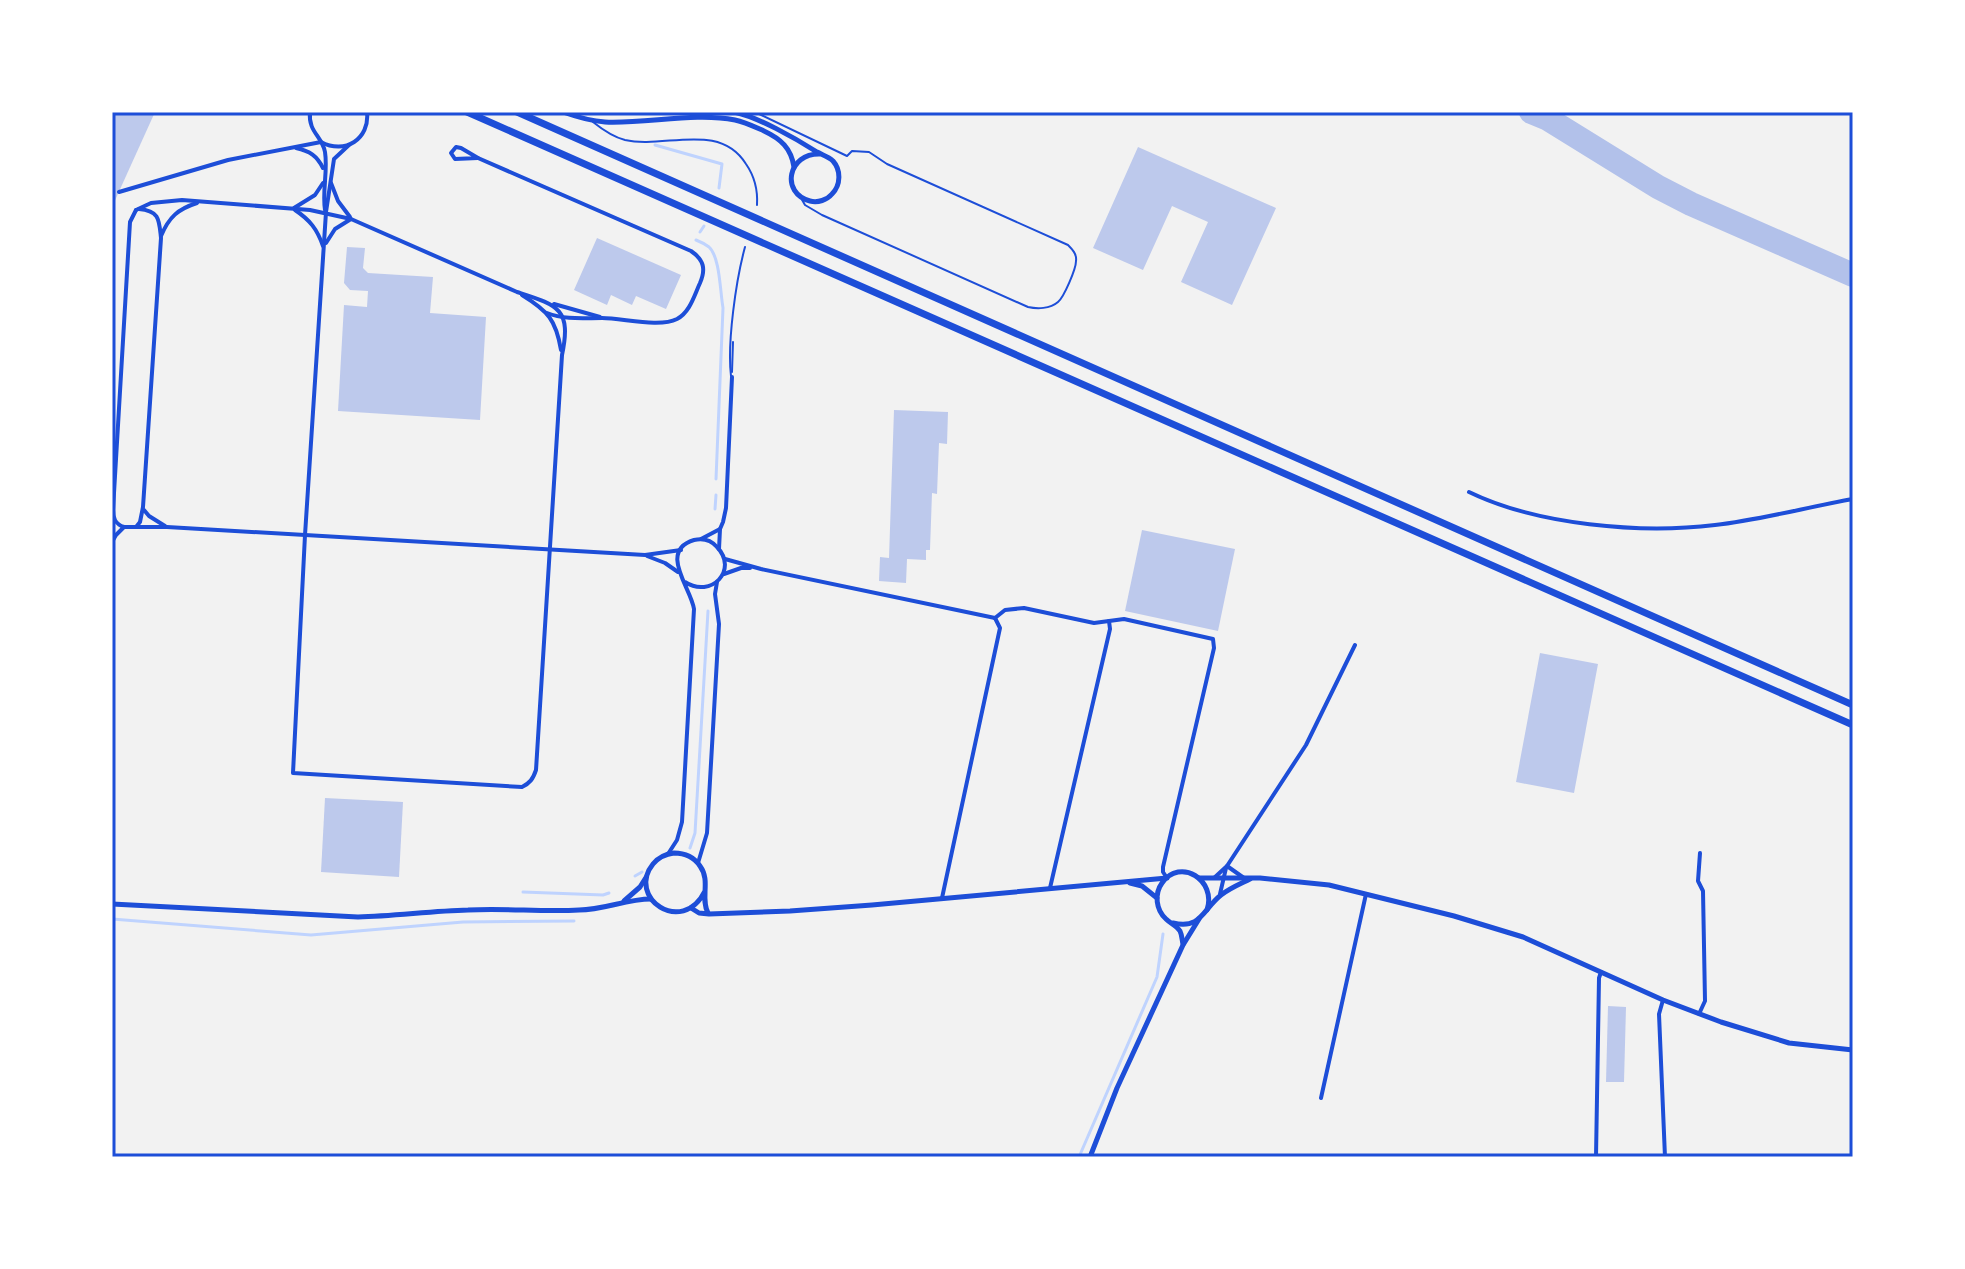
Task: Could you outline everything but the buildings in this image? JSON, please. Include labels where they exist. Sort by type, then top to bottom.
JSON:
[{"type":"highway","points":[[467,112],[1853,725]]},
{"type":"highway","points":[[517,112],[1853,705]]},
{"type":"street","points":[[310,112],[312,129],[325,153],[327,181],[293,773],[518,787],[528,785],[533,778],[536,770],[566,330],[563,317],[555,306],[545,301]]},
{"type":"street","points":[[294,208],[315,195],[327,181],[334,159],[361,137],[366,129],[367,112]]},
{"type":"street","points":[[563,112],[609,122],[710,118],[738,121],[783,142],[794,167]]},
{"type":"street","points":[[734,112],[757,120],[828,157],[837,167],[837,188],[828,198],[812,201],[800,196],[792,185],[791,176],[802,157],[820,154]]},
{"type":"street","points":[[119,192],[228,160],[321,142],[335,147],[349,145]]},
{"type":"street","points":[[478,158],[456,160],[451,153],[454,148],[460,147],[478,158],[691,251],[701,259],[704,270],[687,310],[676,319],[663,322],[563,317],[547,313],[517,292]]},
{"type":"street","points":[[293,148],[313,154],[325,170]]},
{"type":"street","points":[[327,181],[351,219]]},
{"type":"street","points":[[602,318],[517,292],[351,219],[326,212],[182,200],[145,204],[136,210],[130,222],[112,510],[115,521],[124,527],[645,555],[681,550]]},
{"type":"street","points":[[161,238],[172,216],[186,206],[199,203]]},
{"type":"street","points":[[294,208],[313,224],[323,249]]},
{"type":"street","points":[[136,210],[156,214],[161,238],[143,507],[136,527]]},
{"type":"street","points":[[323,249],[335,229],[351,219]]},
{"type":"street","points":[[547,313],[557,329],[562,355]]},
{"type":"street","points":[[719,549],[726,508],[732,377]]},
{"type":"street","points":[[1469,492],[1507,507],[1561,520],[1646,528],[1718,525],[1853,499]]},
{"type":"street","points":[[143,507],[149,516],[167,527]]},
{"type":"street","points":[[112,542],[124,527]]},
{"type":"street","points":[[678,572],[681,550],[692,541],[720,529]]},
{"type":"street","points":[[685,582],[697,587],[711,586],[722,575],[725,559],[719,549],[712,542],[699,539]]},
{"type":"street","points":[[112,904],[358,917],[466,910],[578,911],[608,907],[623,901],[640,887],[655,862],[668,854],[677,840],[682,822],[694,609],[685,582],[678,572],[645,555]]},
{"type":"street","points":[[725,559],[995,618]]},
{"type":"street","points":[[722,575],[741,568],[761,569]]},
{"type":"street","points":[[698,863],[707,833],[719,624],[715,594],[717,582]]},
{"type":"street","points":[[995,618],[1005,610],[1024,608],[1094,623],[1124,619],[1213,639],[1214,648],[1163,867],[1167,878]]},
{"type":"street","points":[[942,898],[1000,628],[995,618]]},
{"type":"street","points":[[1050,888],[1110,629],[1109,621]]},
{"type":"street","points":[[1220,896],[1227,866],[1306,745],[1355,645]]},
{"type":"street","points":[[1699,1014],[1705,1001],[1703,891],[1698,881],[1700,853]]},
{"type":"street","points":[[668,854],[684,854],[698,863],[705,876],[704,902],[709,914]]},
{"type":"street","points":[[1213,878],[1227,866]]},
{"type":"street","points":[[1227,866],[1248,878]]},
{"type":"street","points":[[691,908],[709,914],[790,911],[1167,878],[1183,872],[1199,878],[1209,893],[1207,910]]},
{"type":"street","points":[[647,876],[651,899],[671,912],[691,908],[700,901],[705,891]]},
{"type":"street","points":[[1167,878],[1159,887],[1159,910],[1180,930],[1183,945]]},
{"type":"street","points":[[1199,878],[1248,878],[1329,885],[1482,923],[1523,937],[1699,1014],[1789,1043],[1853,1050]]},
{"type":"street","points":[[1090,1157],[1117,1088],[1183,945],[1199,919],[1220,896],[1248,878]]},
{"type":"street","points":[[1125,881],[1142,886],[1157,898]]},
{"type":"street","points":[[1321,1098],[1366,894]]},
{"type":"street","points":[[623,901],[651,899]]},
{"type":"street","points":[[1171,922],[1183,925],[1199,919]]},
{"type":"street","points":[[1596,1157],[1601,972]]},
{"type":"street","points":[[1663,1000],[1659,1014],[1665,1157]]},
{"type":"lane","points":[[755,112],[847,156],[852,151],[869,152],[887,164],[1068,245],[1077,262],[1059,302],[1044,308],[1028,307],[822,215],[805,205],[800,196]]},
{"type":"lane","points":[[593,120],[614,137],[634,141],[703,139],[723,143],[740,154],[751,172],[757,205]]},
{"type":"lane","points":[[732,377],[735,302],[745,247]]},
{"type":"waterway","points":[[655,145],[722,164],[719,188]]},
{"type":"waterway","points":[[700,232],[704,226]]},
{"type":"waterway","points":[[696,240],[713,252],[723,308],[716,479]]},
{"type":"waterway","points":[[715,509],[716,495]]},
{"type":"waterway","points":[[690,848],[695,833],[708,611]]},
{"type":"waterway","points":[[635,876],[642,872]]},
{"type":"waterway","points":[[523,892],[609,893]]},
{"type":"waterway","points":[[112,919],[311,935],[463,922],[574,921]]},
{"type":"waterway","points":[[1079,1157],[1157,977],[1163,934]]},
{"type":"taxiway","points":[[1531,112],[1548,119],[1691,204],[1853,275]]}]
